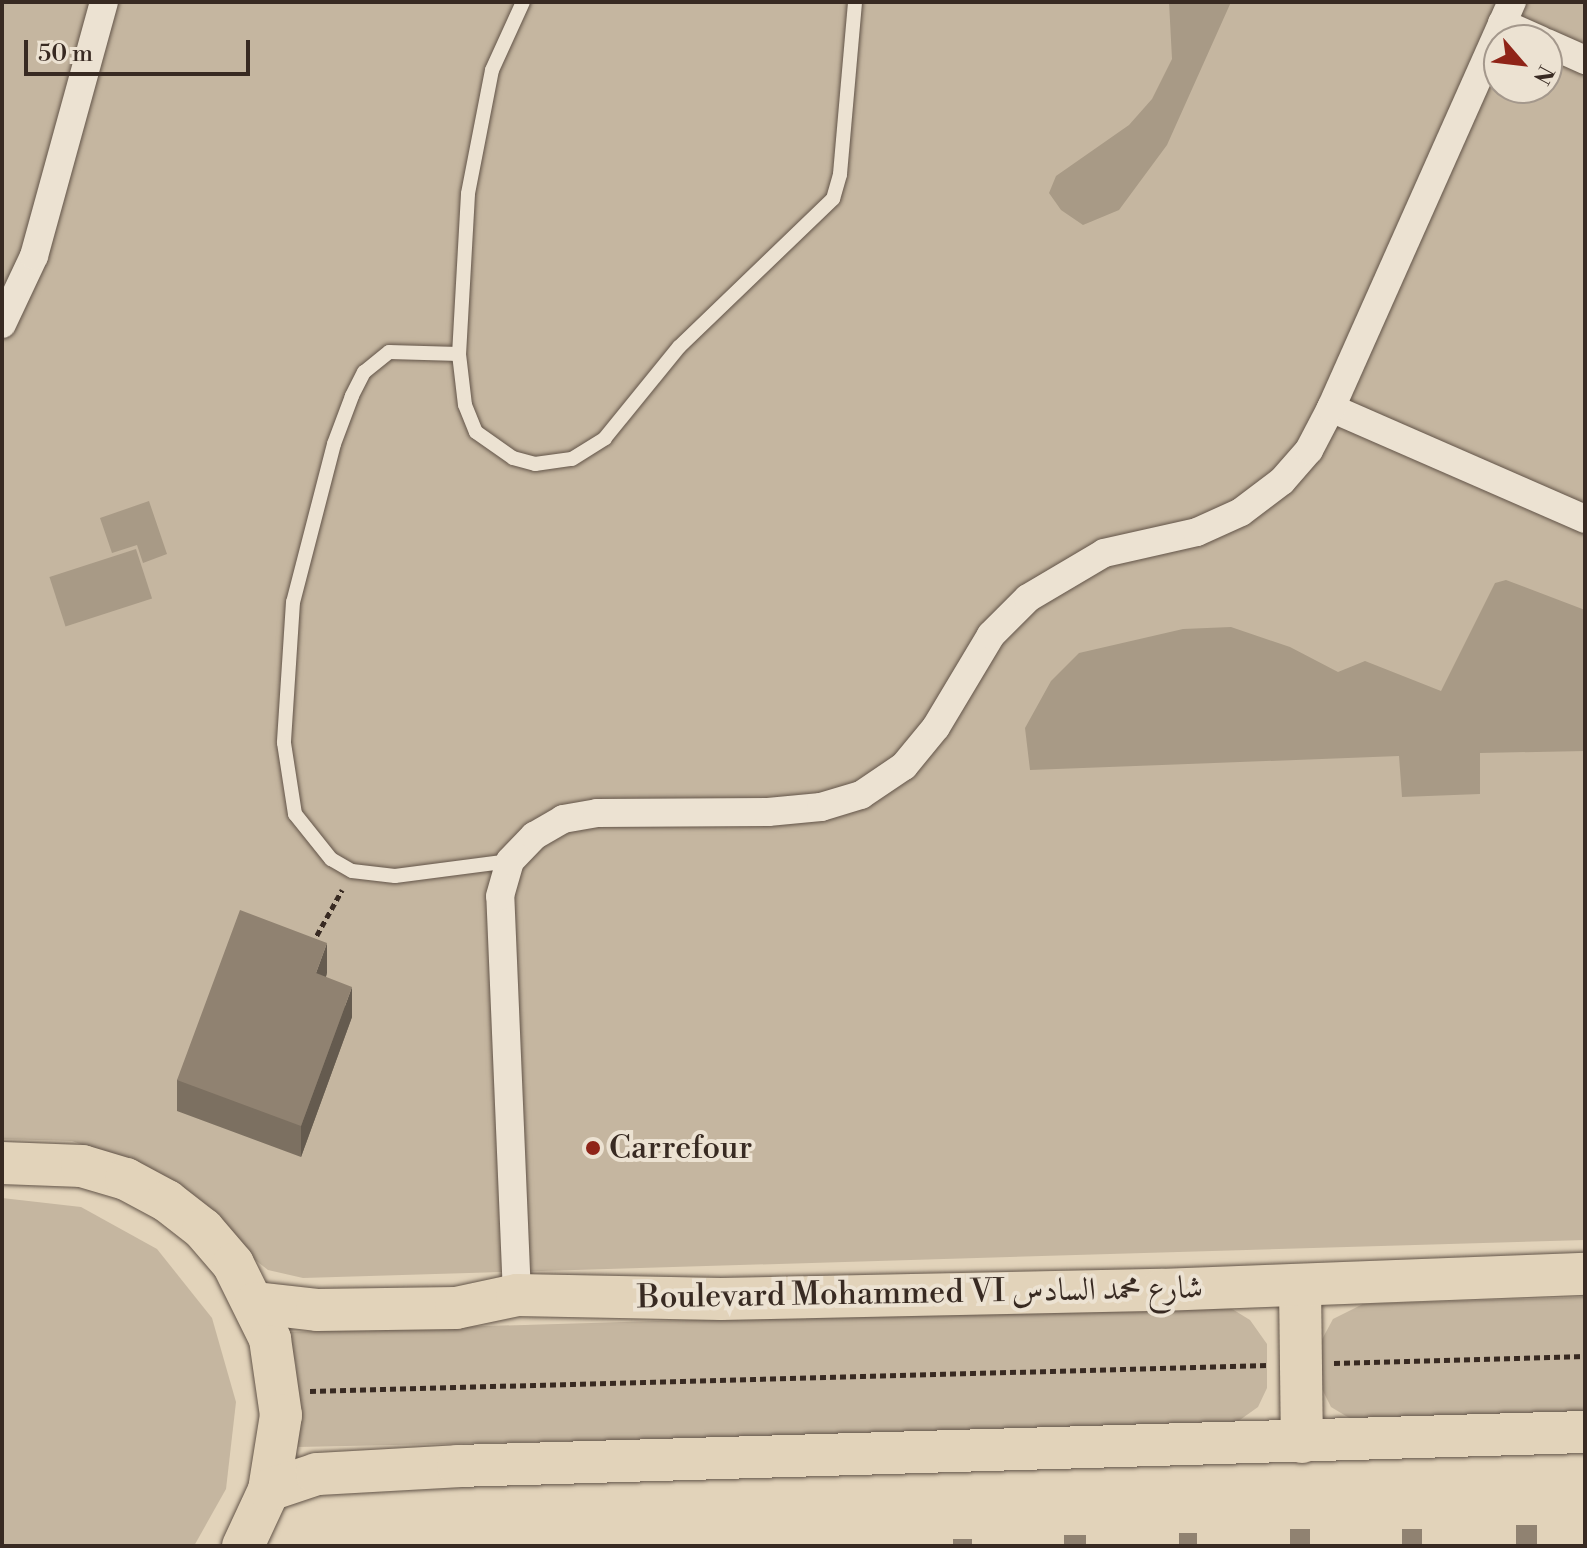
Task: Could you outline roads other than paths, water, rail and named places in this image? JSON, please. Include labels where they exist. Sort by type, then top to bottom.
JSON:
[{"type":"main road","points":[[2,1163],[82,1166],[126,1179],[167,1201],[203,1229],[233,1264],[256,1303],[270,1339],[280,1402],[278,1453],[269,1490],[243,1546]]},
{"type":"main road","name":"Boulevard Mohammed VI شارع محمد السادس","points":[[256,1303],[317,1310],[456,1308],[517,1295],[721,1299],[1300,1285],[1585,1274]]},
{"type":"main road","points":[[1300,1285],[1302,1442]]},
{"type":"main road","points":[[269,1490],[317,1474],[458,1466],[1585,1432]]},
{"type":"street","points":[[2,324],[34,256],[104,2]]},
{"type":"street","points":[[517,1295],[500,896],[510,861],[534,836],[563,819],[597,813],[768,812],[821,807],[861,795],[904,766],[936,727],[991,635],[1028,598],[1104,553],[1197,532],[1241,512],[1282,481],[1309,450],[1331,408],[1507,13]]},
{"type":"street","points":[[1563,50],[1585,60]]},
{"type":"street","points":[[1331,408],[1585,519]]},
{"type":"lane","points":[[523,2],[492,70],[468,194],[459,354],[465,405],[476,432],[513,458],[554,463],[584,454],[605,438],[679,347],[833,199],[840,174],[855,2]]},
{"type":"lane","points":[[459,354],[389,352],[364,372],[334,444],[302,560],[285,668],[288,777],[295,814],[303,826],[331,859],[352,871],[395,876],[510,861]]},
{"type":"place","name":"Carrefour","points":[[593,1148]]}]
